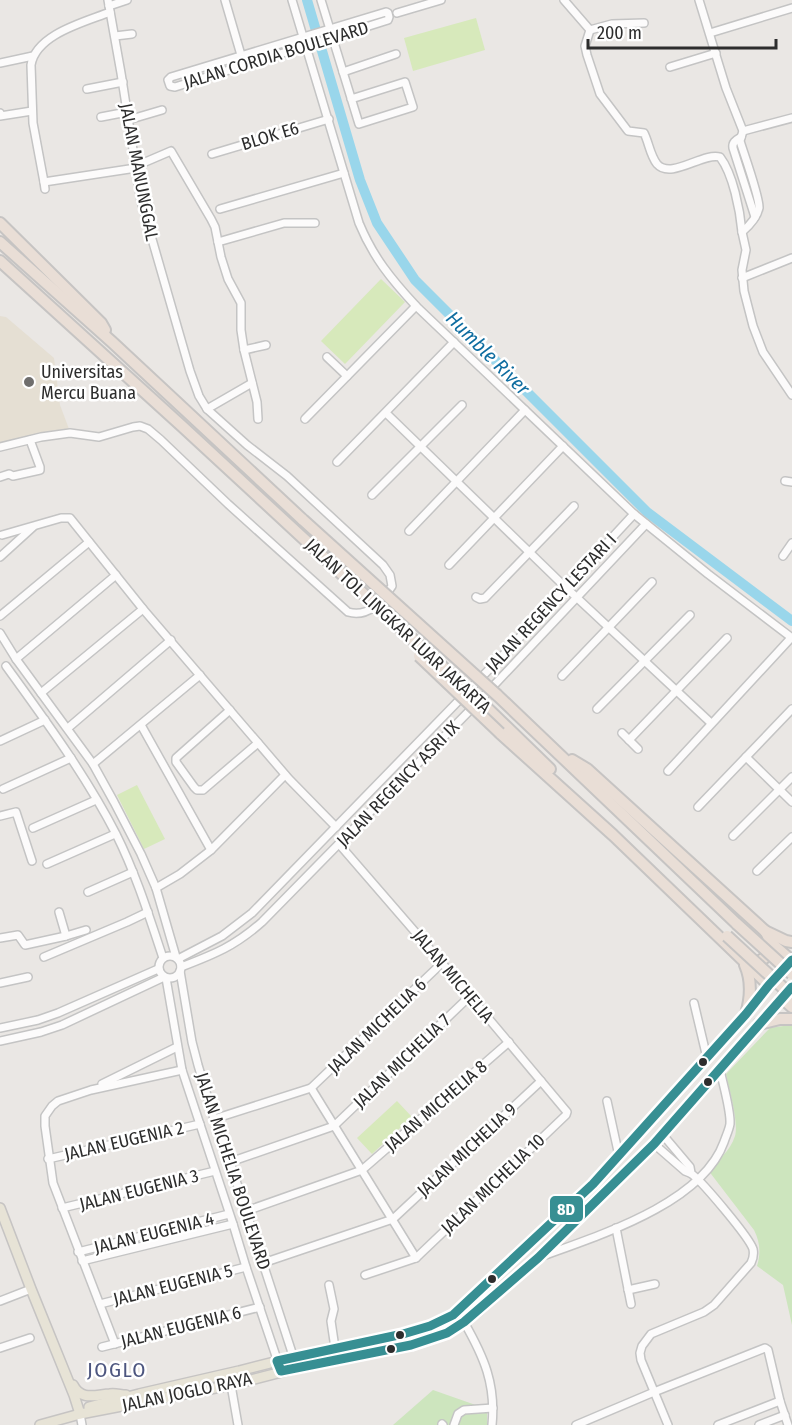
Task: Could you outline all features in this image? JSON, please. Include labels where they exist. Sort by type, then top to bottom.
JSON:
[{"type":"highway","points":[[0,223],[101,323],[112,342]]},
{"type":"highway","name":"JALAN TOL LINGKAR LUAR JAKARTA","points":[[0,242],[555,749],[792,974]]},
{"type":"highway","name":"JALAN TOL LINGKAR LUAR JAKARTA","points":[[0,261],[486,707],[727,936],[787,997],[792,1007]]},
{"type":"highway","points":[[0,269],[16,277]]},
{"type":"highway","points":[[389,619],[399,635],[421,658],[613,835],[768,985]]},
{"type":"highway","points":[[555,749],[587,769],[765,931],[792,942]]},
{"type":"highway","points":[[743,961],[752,963],[764,958],[769,951],[770,942],[765,931]]},
{"type":"highway","points":[[770,942],[792,961]]},
{"type":"highway","points":[[743,961],[750,982],[746,1014]]},
{"type":"highway","points":[[759,1024],[792,1019]]},
{"type":"main road","name":"JALAN JOGLO RAYA","points":[[80,1414],[94,1405],[294,1357],[403,1334],[430,1326],[453,1315],[619,1156],[746,1014],[768,985],[792,961]]},
{"type":"main road","name":"JALAN JOGLO RAYA","points":[[40,1425],[80,1414],[231,1385],[281,1371],[411,1345],[447,1333],[477,1312],[538,1258],[663,1135],[759,1024],[787,997],[792,987]]},
{"type":"main road","points":[[710,1054],[728,1062]]},
{"type":"main road","points":[[0,1208],[80,1414]]},
{"type":"main road","points":[[467,1302],[477,1312]]},
{"type":"main road","points":[[66,1376],[78,1392],[88,1396],[112,1394],[131,1396]]},
{"type":"street","points":[[127,0],[109,6],[55,35],[45,41],[33,56],[31,65],[34,134],[45,186],[136,167],[171,151],[211,219],[228,279],[242,307],[244,350],[257,402],[258,419]]},
{"type":"street","points":[[225,0],[241,55]]},
{"type":"street","points":[[292,0],[307,35],[359,223],[371,248],[393,282],[634,514],[792,638],[668,771]]},
{"type":"street","points":[[397,13],[441,0]]},
{"type":"street","points":[[564,0],[590,30]]},
{"type":"street","points":[[699,0],[742,134]]},
{"type":"street","points":[[324,1],[327,29],[359,124],[413,107],[405,82],[351,99]]},
{"type":"street","name":"JALAN MANUNGGAL","points":[[109,6],[141,201],[190,371],[199,396],[207,409]]},
{"type":"street","points":[[710,33],[792,8]]},
{"type":"street","name":"JALAN CORDIA BOULEVARD","points":[[386,12],[388,13],[388,20],[175,87],[170,86],[168,78],[241,55],[386,12]]},
{"type":"street","points":[[590,30],[612,24],[644,23]]},
{"type":"street","points":[[590,30],[585,46],[600,94],[628,131],[644,133],[657,163],[670,170],[711,156],[720,156],[724,162],[736,197],[746,250],[742,278],[748,309],[763,352],[792,395]]},
{"type":"street","points":[[115,36],[132,34]]},
{"type":"street","points":[[670,67],[716,53]]},
{"type":"street","points":[[343,72],[396,54]]},
{"type":"street","points":[[0,63],[33,56]]},
{"type":"street","points":[[87,89],[123,82]]},
{"type":"street","points":[[101,117],[127,116],[162,110]]},
{"type":"street","points":[[0,113],[0,116],[32,111]]},
{"type":"street","name":"BLOK E6","points":[[212,154],[329,119]]},
{"type":"street","points":[[742,232],[755,217],[732,145],[742,134],[790,119]]},
{"type":"street","points":[[220,210],[344,173]]},
{"type":"street","points":[[218,242],[284,223],[315,223]]},
{"type":"street","points":[[742,278],[792,258]]},
{"type":"street","points":[[305,419],[416,306]]},
{"type":"street","points":[[337,462],[454,342]]},
{"type":"street","points":[[244,350],[266,345]]},
{"type":"street","points":[[327,357],[347,376]]},
{"type":"street","points":[[0,447],[70,433],[99,436],[140,426],[148,429],[348,612],[364,613],[382,601],[392,586],[390,575],[383,565],[288,476],[253,451],[207,409],[252,383]]},
{"type":"street","points":[[372,495],[462,405]]},
{"type":"street","points":[[409,531],[525,410]]},
{"type":"street","points":[[386,413],[567,589],[711,723]]},
{"type":"street","points":[[0,485],[0,478],[9,474],[13,476],[40,470],[30,440]]},
{"type":"street","points":[[449,565],[563,446]]},
{"type":"street","points":[[476,597],[485,598],[574,506]]},
{"type":"street","name":"JALAN REGENCY LESTARI I","points":[[177,958],[222,936],[252,913],[507,652],[634,514]]},
{"type":"street","points":[[2,535],[61,518],[70,518],[143,609],[285,775],[336,827]]},
{"type":"street","name":"JALAN REGENCY ASRI IX","points":[[181,969],[219,952],[246,936],[262,922],[481,699],[575,596],[646,524]]},
{"type":"street","points":[[0,557],[35,526]]},
{"type":"street","points":[[0,616],[89,542]]},
{"type":"street","points":[[783,556],[792,543]]},
{"type":"street","points":[[16,659],[116,575]]},
{"type":"street","points":[[562,676],[652,582]]},
{"type":"street","points":[[41,693],[143,609]]},
{"type":"street","points":[[597,709],[690,615]]},
{"type":"street","points":[[0,633],[16,659],[93,764],[141,854],[156,888],[181,969],[177,976],[165,978],[62,1025],[0,1041]]},
{"type":"street","points":[[629,740],[727,638]]},
{"type":"street","points":[[68,728],[171,640]]},
{"type":"street","points":[[507,652],[515,660]]},
{"type":"street","points":[[6,666],[71,758],[115,834],[133,872],[163,958]]},
{"type":"street","points":[[93,764],[200,675]]},
{"type":"street","points":[[698,807],[792,709]]},
{"type":"street","points":[[230,710],[176,758],[176,762],[194,787],[203,790],[258,743]]},
{"type":"street","points":[[0,741],[45,720]]},
{"type":"street","points":[[141,725],[211,850]]},
{"type":"street","points":[[622,733],[638,749]]},
{"type":"street","points":[[746,757],[792,802]]},
{"type":"street","points":[[3,789],[71,758]]},
{"type":"street","points":[[156,888],[180,874],[211,850],[285,775]]},
{"type":"street","points":[[734,836],[792,777]]},
{"type":"street","points":[[33,828],[96,800]]},
{"type":"street","points":[[0,816],[16,812],[32,861]]},
{"type":"street","points":[[46,864],[115,834]]},
{"type":"street","points":[[757,871],[792,837]]},
{"type":"street","name":"JALAN MICHELIA","points":[[339,844],[566,1110]]},
{"type":"street","points":[[88,892],[133,872]]},
{"type":"street","points":[[59,912],[66,936]]},
{"type":"street","points":[[44,957],[148,912]]},
{"type":"street","points":[[0,938],[18,935],[26,945],[86,930]]},
{"type":"street","points":[[177,958],[167,956],[163,958],[158,969],[165,978],[182,1070],[281,1371]]},
{"type":"street","name":"JALAN MICHELIA 6","points":[[311,1089],[442,963]]},
{"type":"street","points":[[0,1028],[58,1013],[158,969]]},
{"type":"street","name":"JALAN MICHELIA BOULEVARD","points":[[181,969],[192,1042],[198,1065],[297,1368]]},
{"type":"street","points":[[0,983],[28,977]]},
{"type":"street","name":"JALAN MICHELIA 7","points":[[334,1126],[470,996]]},
{"type":"street","points":[[694,1003],[710,1054]]},
{"type":"street","name":"JALAN MICHELIA 8","points":[[362,1170],[509,1042]]},
{"type":"street","points":[[91,1090],[177,1047]]},
{"type":"street","points":[[114,1344],[53,1183],[48,1159],[45,1116],[58,1101],[91,1090],[182,1070]]},
{"type":"street","points":[[538,1258],[616,1228],[670,1202],[705,1174],[717,1158],[729,1127],[729,1115],[720,1070]]},
{"type":"street","name":"JALAN MICHELIA 9","points":[[393,1220],[541,1080]]},
{"type":"street","points":[[214,1119],[311,1089],[416,1258],[365,1275]]},
{"type":"street","points":[[607,1101],[619,1156]]},
{"type":"street","name":"JALAN MICHELIA 10","points":[[416,1258],[566,1115],[566,1110]]},
{"type":"street","name":"JALAN EUGENIA 2","points":[[48,1159],[200,1124]]},
{"type":"street","points":[[230,1162],[334,1126]]},
{"type":"street","points":[[663,1135],[690,1167],[691,1173],[745,1236],[753,1250],[751,1263],[714,1305],[704,1312],[651,1334],[646,1339],[640,1353],[641,1360],[668,1425]]},
{"type":"street","points":[[654,1144],[685,1172],[691,1173]]},
{"type":"street","points":[[246,1210],[362,1170]]},
{"type":"street","name":"JALAN EUGENIA 3","points":[[62,1208],[215,1171]]},
{"type":"street","name":"JALAN EUGENIA 4","points":[[78,1252],[229,1214]]},
{"type":"street","points":[[263,1263],[393,1220]]},
{"type":"street","name":"JALAN EUGENIA 4","points":[[82,1261],[233,1224]]},
{"type":"street","points":[[616,1228],[631,1304]]},
{"type":"street","name":"JALAN EUGENIA 5","points":[[100,1304],[246,1267]]},
{"type":"street","points":[[628,1290],[655,1284]]},
{"type":"street","points":[[329,1285],[334,1309],[331,1322],[335,1348]]},
{"type":"street","points":[[0,1301],[31,1289]]},
{"type":"street","name":"JALAN EUGENIA 6","points":[[102,1347],[260,1307]]},
{"type":"street","points":[[464,1322],[478,1347],[491,1386],[492,1425]]},
{"type":"street","points":[[0,1348],[30,1338]]},
{"type":"street","points":[[576,1425],[765,1348],[768,1350],[788,1425]]},
{"type":"street","points":[[231,1385],[238,1425]]},
{"type":"street","points":[[718,1425],[780,1401]]},
{"type":"street","points":[[454,1425],[458,1414],[464,1410],[493,1408]]},
{"type":"street","points":[[80,1414],[82,1425]]},
{"type":"street","points":[[759,1425],[785,1415]]},
{"type":"shaded area","name":"Universitas Mercu Buana","points":[[0,316],[6,317],[54,358],[60,405],[69,429],[0,447]]},
{"type":"green space","points":[[476,18],[485,50],[413,71],[404,38]]},
{"type":"green space","points":[[381,279],[405,302],[345,364],[321,341]]},
{"type":"green space","points":[[137,785],[165,839],[144,849],[117,795]]},
{"type":"green space","points":[[792,1026],[792,1325],[783,1285],[757,1266],[759,1248],[754,1230],[708,1170],[727,1151],[735,1136],[735,1114],[726,1074],[770,1028]]},
{"type":"green space","points":[[397,1101],[412,1117],[372,1154],[357,1138]]},
{"type":"green space","points":[[433,1390],[487,1409],[487,1425],[393,1425]]},
{"type":"waterway","name":"Humble River","points":[[307,0],[360,180],[377,223],[415,280],[647,512],[792,621]]},
{"type":"transit line","name":"8D","points":[[792,960],[593,1184],[453,1315],[430,1326],[403,1334],[277,1361],[281,1371],[411,1345],[447,1333],[464,1322],[538,1258],[654,1144],[792,987]]},
{"type":"place","name":"Universitas Mercu Buana","points":[[29,382]]},
{"type":"district","name":"JOGLO","points":[[117,1370]]}]
